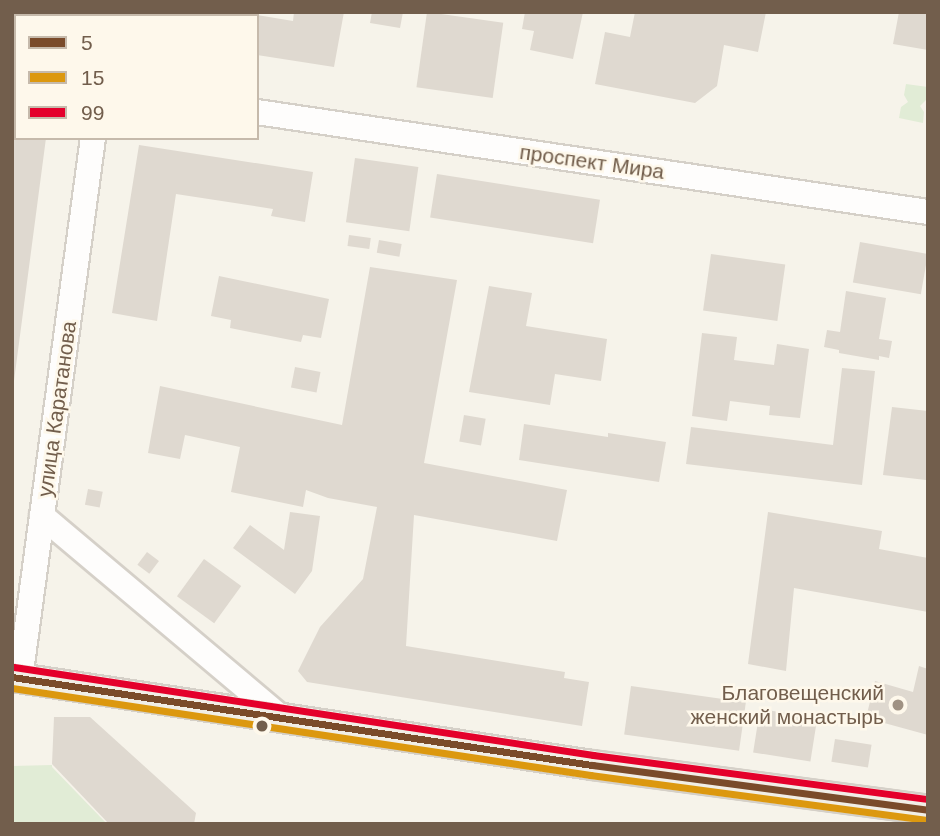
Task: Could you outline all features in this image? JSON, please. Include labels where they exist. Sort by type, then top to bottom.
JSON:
[{"type":"main road","points":[[16,678],[592,765],[928,810]]},
{"type":"street","name":"проспект Мира","points":[[259,113],[928,212]]},
{"type":"street","name":"улица Каратанова","points":[[16,678],[42,516],[93,140]]},
{"type":"street","points":[[42,516],[283,719]]},
{"type":"green space","points":[[906,84],[928,87],[926,100],[920,106],[924,112],[923,123],[899,118],[901,107],[908,102],[904,95]]},
{"type":"green space","points":[[52,765],[107,824],[12,824],[12,766]]},
{"type":"building","points":[[12,12],[63,12],[60,14]]},
{"type":"building","points":[[242,12],[254,14],[145,14]]},
{"type":"building","points":[[294,12],[344,12],[334,67],[259,55],[259,15],[293,21]]},
{"type":"building","points":[[372,12],[403,12],[400,28],[370,23]]},
{"type":"building","points":[[427,12],[503,23],[493,98],[416,87]]},
{"type":"building","points":[[525,12],[583,12],[573,59],[530,50],[534,31],[522,29]]},
{"type":"building","points":[[635,12],[766,12],[758,52],[724,45],[717,86],[695,103],[595,84],[605,32],[630,37]]},
{"type":"building","points":[[899,12],[928,12],[928,50],[893,44]]},
{"type":"building","points":[[12,123],[14,140],[46,140],[14,381]]},
{"type":"building","points":[[139,145],[313,172],[305,222],[271,216],[273,209],[176,194],[157,321],[112,313]]},
{"type":"building","points":[[355,158],[418,167],[409,231],[346,222]]},
{"type":"building","points":[[437,174],[600,200],[593,243],[430,217]]},
{"type":"building","points":[[349,235],[371,238],[369,249],[347,246]]},
{"type":"building","points":[[379,240],[402,244],[399,257],[377,253]]},
{"type":"building","points":[[860,242],[928,254],[921,294],[853,282]]},
{"type":"building","points":[[711,254],[785,264],[777,321],[703,310]]},
{"type":"building","points":[[370,267],[457,280],[424,463],[567,490],[557,541],[414,515],[406,646],[565,672],[564,678],[589,682],[582,726],[307,682],[298,671],[320,627],[363,579],[377,507],[328,498],[306,490],[303,507],[231,492],[240,447],[185,435],[180,459],[148,453],[160,386],[342,425]]},
{"type":"building","points":[[219,276],[329,299],[321,338],[303,335],[301,342],[230,328],[231,320],[211,316]]},
{"type":"building","points":[[489,286],[532,293],[526,326],[607,339],[601,381],[555,374],[550,405],[469,392]]},
{"type":"building","points":[[846,291],[886,298],[879,339],[892,341],[889,358],[879,356],[879,360],[839,353],[839,350],[824,347],[827,330],[840,332]]},
{"type":"building","points":[[702,333],[737,337],[734,360],[774,365],[777,344],[809,349],[800,418],[769,415],[770,406],[730,401],[727,421],[692,416]]},
{"type":"building","points":[[295,367],[321,372],[317,393],[291,388]]},
{"type":"building","points":[[842,368],[875,371],[862,485],[686,464],[691,427],[833,445]]},
{"type":"building","points":[[892,407],[928,411],[926,480],[883,475]]},
{"type":"building","points":[[464,415],[486,419],[481,445],[459,442]]},
{"type":"building","points":[[524,424],[608,437],[608,433],[666,442],[659,482],[519,460]]},
{"type":"building","points":[[88,489],[103,492],[100,508],[85,505]]},
{"type":"building","points":[[290,512],[320,516],[312,571],[295,594],[233,548],[250,525],[284,550]]},
{"type":"building","points":[[768,512],[882,531],[879,549],[928,558],[928,612],[794,588],[786,671],[748,664]]},
{"type":"building","points":[[147,552],[159,561],[149,574],[137,565]]},
{"type":"building","points":[[204,559],[241,586],[214,623],[177,596]]},
{"type":"building","name":"Благовещенский женский монастырь","points":[[919,666],[928,669],[928,735],[866,718],[875,681],[913,692]]},
{"type":"building","points":[[631,686],[746,702],[739,751],[624,735]]},
{"type":"building","points":[[760,709],[817,718],[810,762],[753,752]]},
{"type":"building","points":[[54,717],[90,717],[196,813],[194,824],[109,824],[52,764]]},
{"type":"building","points":[[835,739],[872,745],[868,768],[831,762]]},
{"type":"transit line","name":"99","points":[[14,667],[593,755],[928,799]]},
{"type":"transit line","name":"5","points":[[12,677],[592,765],[928,810]]},
{"type":"transit line","name":"15","points":[[12,688],[590,775],[927,820]]},
{"type":"place","name":"Благовещенский женский монастырь","points":[[898,705]]}]
